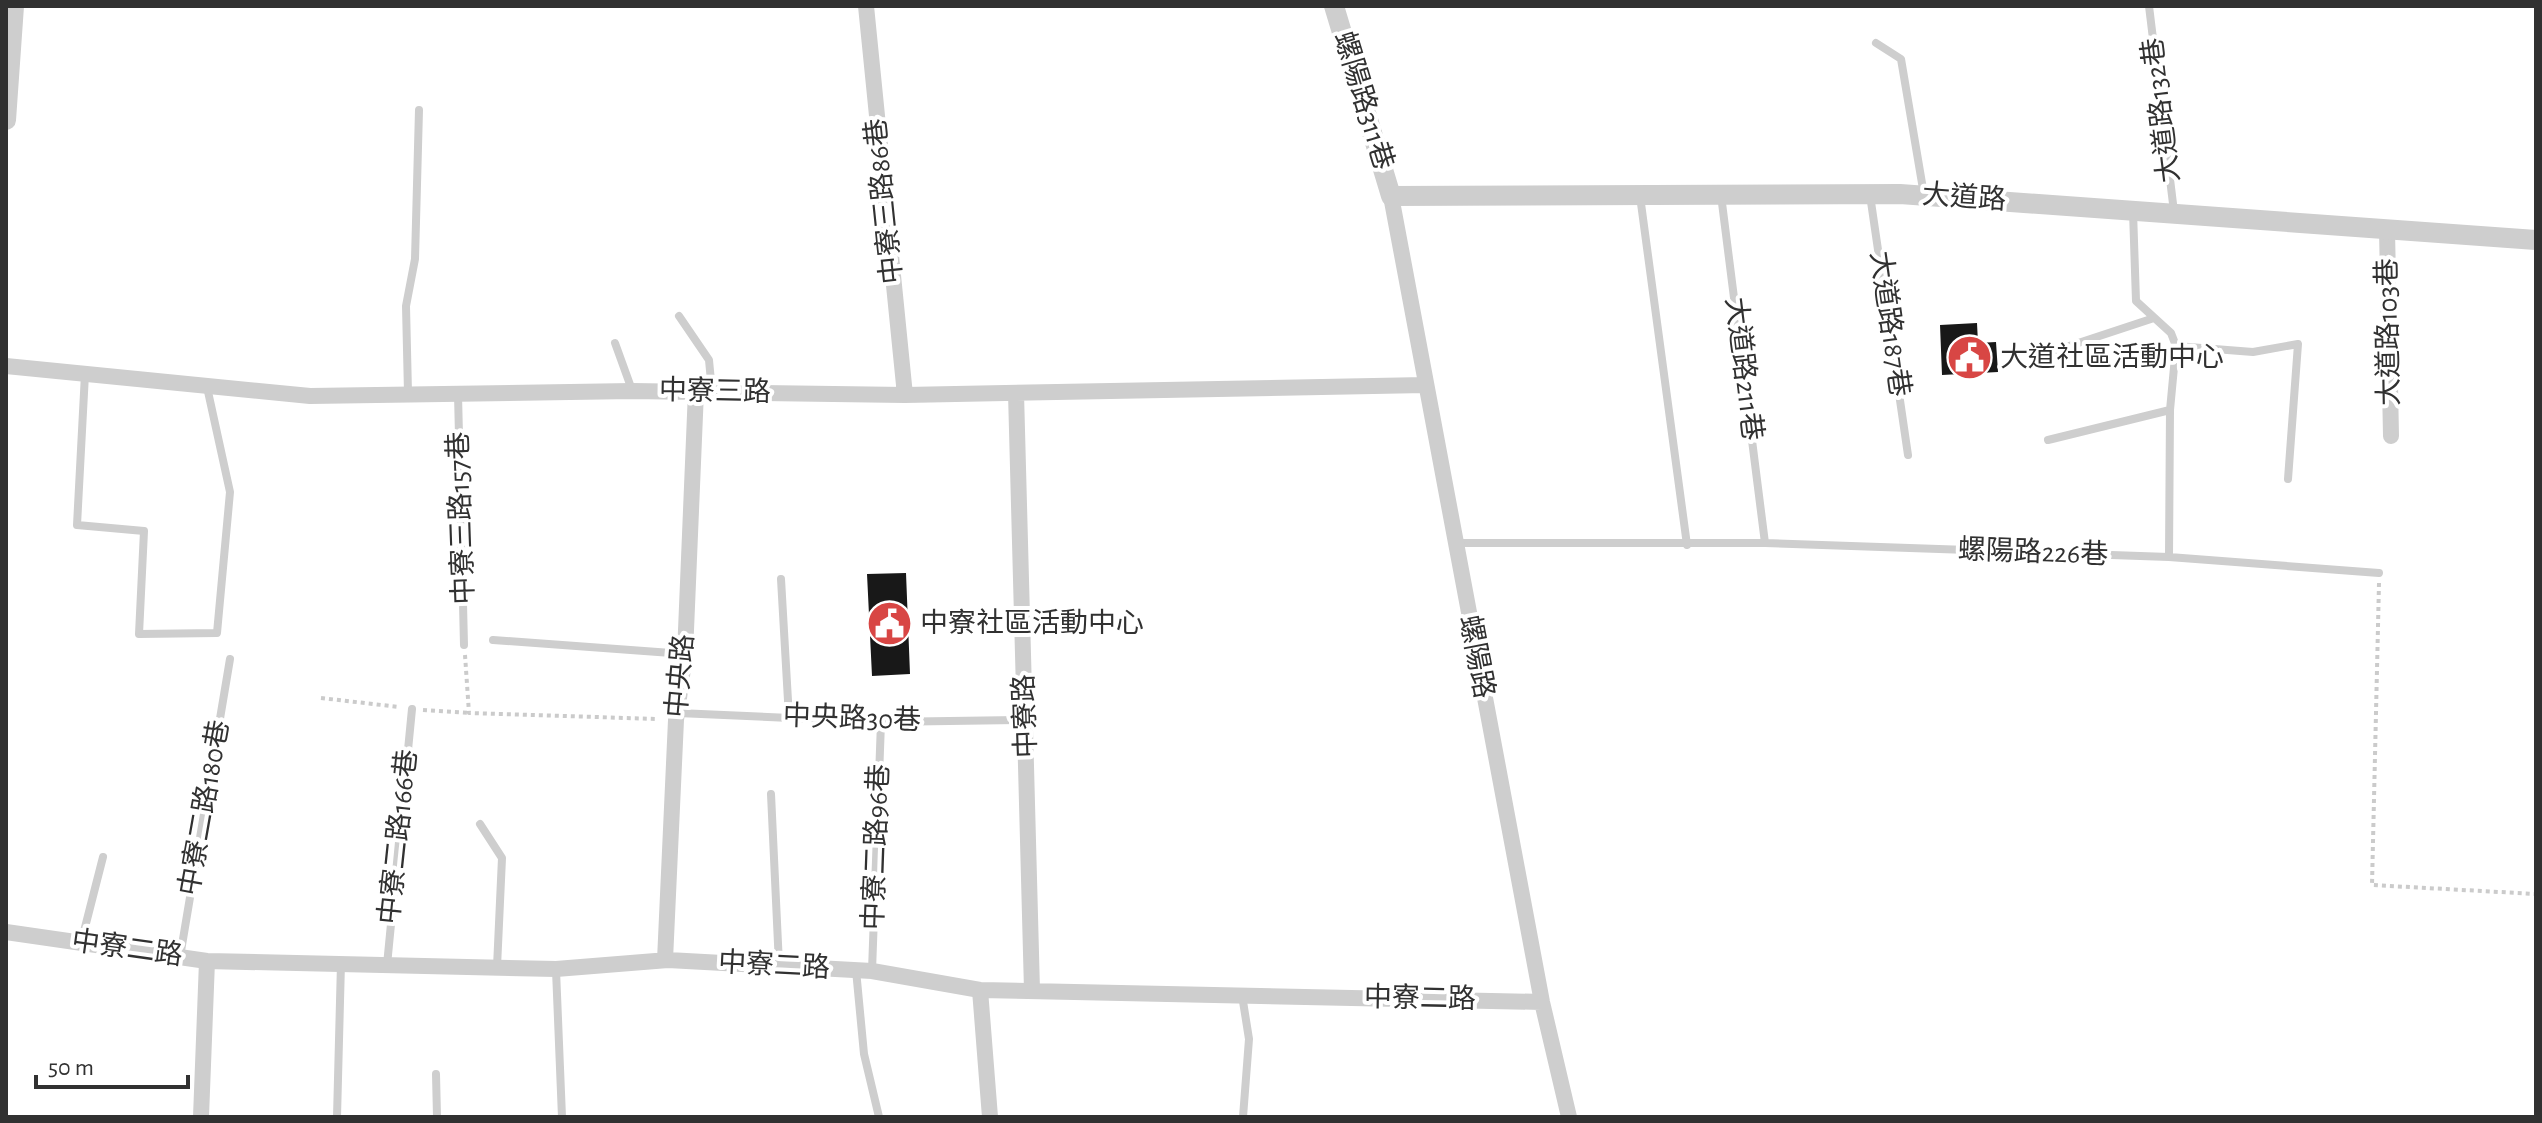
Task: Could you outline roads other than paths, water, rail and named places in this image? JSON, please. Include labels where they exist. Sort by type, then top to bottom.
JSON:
[{"type":"street","points":[[6,120],[14,6]]},
{"type":"street","name":"中寮三路86巷","points":[[866,6],[905,395]]},
{"type":"street","name":"螺陽路311巷","points":[[1334,6],[1391,196]]},
{"type":"street","name":"大道路","points":[[1391,196],[1925,195],[2536,240]]},
{"type":"street","name":"螺陽路","points":[[1391,196],[1542,1002],[1569,1117]]},
{"type":"street","name":"大道路103巷","points":[[2387,229],[2391,436]]},
{"type":"street","name":"中寮三路","points":[[6,366],[310,396],[632,391],[905,395],[1425,385]]},
{"type":"street","name":"中央路","points":[[665,960],[677,716],[685,654],[704,392]]},
{"type":"street","name":"中寮路","points":[[1016,393],[1032,990]]},
{"type":"street","name":"中寮二路","points":[[6,932],[207,961],[556,969],[665,960],[864,971],[980,990],[1542,1002]]},
{"type":"street","points":[[201,1117],[207,961]]},
{"type":"street","points":[[980,990],[990,1117]]},
{"type":"lane","name":"大道路132巷","points":[[2149,6],[2175,213]]},
{"type":"lane","points":[[1876,43],[1901,59],[1925,195]]},
{"type":"lane","points":[[408,393],[406,306],[415,259],[419,110]]},
{"type":"lane","name":"大道路211巷","points":[[1721,194],[1765,543]]},
{"type":"lane","name":"大道路187巷","points":[[1870,194],[1908,455]]},
{"type":"lane","points":[[1640,195],[1687,545]]},
{"type":"lane","points":[[2133,210],[2136,301],[2171,333],[2176,346],[2170,410],[2169,557]]},
{"type":"lane","points":[[679,316],[709,360],[704,392]]},
{"type":"lane","points":[[2048,353],[2154,318]]},
{"type":"lane","points":[[615,343],[632,391]]},
{"type":"lane","points":[[2176,346],[2253,352],[2298,344],[2288,479]]},
{"type":"lane","points":[[85,374],[77,525],[144,531],[139,634],[217,633],[230,492],[207,386]]},
{"type":"lane","name":"中寮三路157巷","points":[[458,392],[464,645]]},
{"type":"lane","points":[[2048,440],[2170,410]]},
{"type":"lane","name":"螺陽路226巷","points":[[1455,543],[1765,543],[2169,557],[2379,573]]},
{"type":"lane","points":[[781,579],[789,718]]},
{"type":"lane","points":[[493,640],[685,654]]},
{"type":"lane","name":"中寮二路180巷","points":[[180,957],[230,659]]},
{"type":"lane","name":"中寮二路166巷","points":[[387,965],[412,709]]},
{"type":"lane","name":"中央路30巷","points":[[677,716],[881,722],[1026,720]]},
{"type":"lane","name":"中寮二路96巷","points":[[879,1117],[864,1054],[864,971],[881,722]]},
{"type":"lane","points":[[771,794],[779,966]]},
{"type":"lane","points":[[480,824],[502,858],[497,968]]},
{"type":"lane","points":[[81,943],[103,857]]},
{"type":"lane","points":[[337,1117],[341,962]]},
{"type":"lane","points":[[556,969],[562,1117]]},
{"type":"lane","points":[[1242,995],[1249,1039],[1243,1117]]},
{"type":"lane","points":[[436,1074],[437,1117]]},
{"type":"place","name":"大道社區活動中心","points":[[1969,358]]},
{"type":"place","name":"中寮社區活動中心","points":[[889,624]]}]
